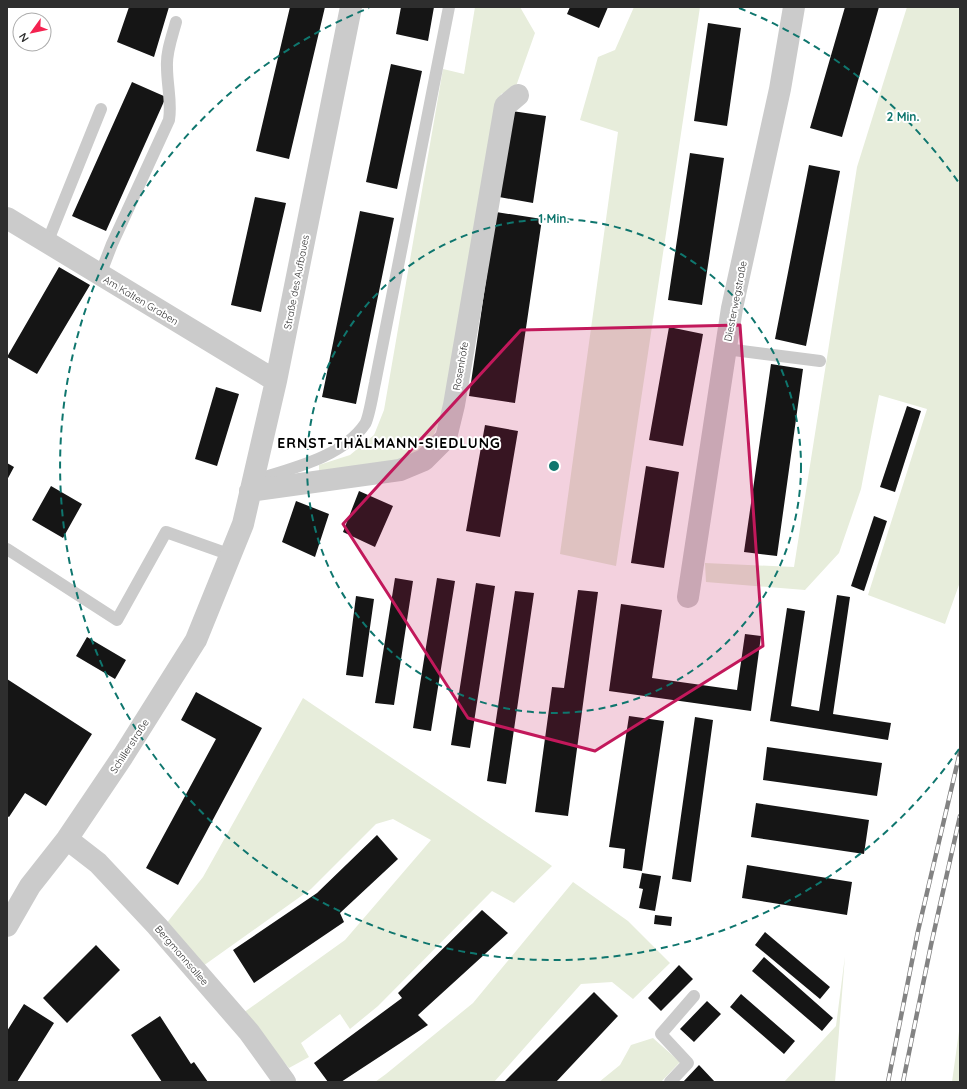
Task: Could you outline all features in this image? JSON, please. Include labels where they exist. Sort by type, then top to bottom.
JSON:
[{"type":"street","name":"Straße des Aufbaues","points":[[231,555],[243,524],[276,381],[351,7]]},
{"type":"street","name":"Diesterwegstraße","points":[[688,597],[732,308],[780,89],[794,7]]},
{"type":"street","name":"Rosenhöfe","points":[[251,486],[400,470],[424,460],[446,438],[454,405],[506,106],[518,95]]},
{"type":"street","name":"Am Kalten Graben","points":[[7,218],[276,381]]},
{"type":"street","name":"Schillerstraße","points":[[7,926],[30,886],[67,839],[123,756],[196,640],[231,555]]},
{"type":"street","name":"Bergmannsallee","points":[[67,839],[98,863],[157,926],[249,1032],[286,1082]]},
{"type":"lane","points":[[251,486],[321,458],[347,443],[366,423],[377,375],[449,7]]},
{"type":"lane","points":[[100,275],[115,237],[169,120],[171,109],[166,67],[167,55],[176,22]]},
{"type":"lane","points":[[47,243],[101,109]]},
{"type":"lane","points":[[726,349],[820,361]]},
{"type":"lane","points":[[7,549],[118,620],[166,532],[231,555]]},
{"type":"lane","points":[[670,1082],[688,1063],[661,1034],[694,996]]},
{"type":"highlighted area","points":[[740,325],[763,646],[595,751],[468,718],[343,524],[521,330]]},
{"type":"green space","points":[[475,7],[520,7],[535,33],[515,89],[501,94],[443,413],[430,441],[407,457],[393,463],[363,469],[319,474],[319,465],[350,455],[374,435],[384,410],[443,69],[464,74]]},
{"type":"green space","points":[[634,7],[700,7],[616,566],[560,554],[618,132],[580,120],[598,57],[615,50]]},
{"type":"green space","points":[[907,7],[960,7],[960,582],[945,624],[868,595],[927,409],[879,395],[861,489],[839,553],[805,590],[706,582],[705,563],[794,567],[857,167]]},
{"type":"green space","points":[[303,698],[552,866],[514,903],[492,891],[378,1006],[350,1029],[340,1014],[301,1043],[309,1057],[289,1068],[243,1013],[345,940],[431,840],[393,819],[376,824],[311,889],[203,966],[166,924],[203,877]]},
{"type":"green space","points":[[573,882],[628,921],[670,963],[633,999],[612,982],[581,984],[494,1082],[375,1082],[473,1003]]},
{"type":"green space","points":[[845,956],[835,1082],[784,1082],[836,1026]]},
{"type":"green space","points":[[960,1024],[960,1082],[952,1082]]},
{"type":"green space","points":[[653,1038],[680,1062],[661,1082],[599,1082],[620,1065],[631,1045]]},
{"type":"building","points":[[129,7],[169,7],[154,57],[117,42]]},
{"type":"building","points":[[290,7],[325,7],[289,159],[256,151]]},
{"type":"building","points":[[401,7],[434,7],[428,41],[396,34]]},
{"type":"building","points":[[570,7],[608,7],[599,28],[567,14]]},
{"type":"building","points":[[845,7],[879,7],[842,137],[810,128]]},
{"type":"building","points":[[708,23],[741,28],[727,126],[694,121]]},
{"type":"building","points":[[391,64],[422,71],[397,189],[366,182]]},
{"type":"building","points":[[132,82],[166,97],[106,231],[72,216]]},
{"type":"building","points":[[512,111],[546,116],[533,203],[499,197]]},
{"type":"building","points":[[690,153],[724,158],[702,305],[668,300]]},
{"type":"building","points":[[809,165],[840,171],[806,346],[775,339]]},
{"type":"building","points":[[255,197],[286,203],[261,312],[231,305]]},
{"type":"building","points":[[360,211],[394,218],[356,404],[322,397]]},
{"type":"building","points":[[496,212],[542,219],[515,403],[469,396]]},
{"type":"building","points":[[59,267],[90,285],[37,374],[7,357]]},
{"type":"building","points":[[669,327],[703,334],[683,446],[649,440]]},
{"type":"building","points":[[771,364],[803,369],[777,556],[744,552]]},
{"type":"building","points":[[216,387],[239,394],[217,466],[195,459]]},
{"type":"building","points":[[907,406],[921,411],[895,492],[880,487]]},
{"type":"building","points":[[485,425],[518,431],[500,537],[466,531]]},
{"type":"building","points":[[7,463],[14,467],[7,480]]},
{"type":"building","points":[[646,466],[679,472],[664,568],[631,563]]},
{"type":"building","points":[[51,486],[82,504],[63,538],[32,520]]},
{"type":"building","points":[[359,491],[393,506],[375,547],[343,532]]},
{"type":"building","points":[[296,501],[329,514],[315,557],[282,542]]},
{"type":"building","points":[[874,516],[887,521],[864,591],[851,586]]},
{"type":"building","points":[[395,578],[413,581],[394,705],[375,703]]},
{"type":"building","points":[[437,578],[455,581],[431,731],[413,728]]},
{"type":"building","points":[[476,583],[495,586],[470,748],[451,745]]},
{"type":"building","points":[[578,590],[598,592],[568,816],[535,812],[552,687],[564,688]]},
{"type":"building","points":[[515,591],[534,593],[506,784],[487,781]]},
{"type":"building","points":[[837,595],[850,597],[833,714],[891,723],[888,740],[770,721],[787,608],[805,611],[791,706],[819,711]]},
{"type":"building","points":[[356,596],[374,599],[363,677],[346,675]]},
{"type":"building","points":[[621,604],[662,610],[652,678],[737,690],[745,634],[761,636],[751,711],[609,691]]},
{"type":"building","points":[[87,637],[126,660],[115,679],[76,656]]},
{"type":"building","points":[[7,679],[92,734],[46,806],[25,793],[9,817],[7,816]]},
{"type":"building","points":[[196,692],[262,728],[178,885],[146,868],[216,739],[181,720]]},
{"type":"building","points":[[629,716],[664,721],[642,871],[623,868],[625,849],[609,847]]},
{"type":"building","points":[[695,717],[713,720],[691,882],[672,879]]},
{"type":"building","points":[[767,747],[882,763],[877,796],[763,780]]},
{"type":"building","points":[[756,803],[869,820],[864,854],[751,837]]},
{"type":"building","points":[[377,835],[398,859],[340,913],[344,922],[254,983],[233,950],[317,893]]},
{"type":"building","points":[[747,865],[852,882],[847,915],[742,898]]},
{"type":"building","points":[[642,873],[661,876],[655,911],[639,908],[643,889],[639,888]]},
{"type":"building","points":[[482,910],[508,933],[418,1015],[428,1025],[341,1082],[328,1082],[314,1063],[402,998],[398,993]]},
{"type":"building","points":[[655,915],[672,917],[671,926],[654,924]]},
{"type":"building","points":[[765,932],[830,987],[820,999],[755,945]]},
{"type":"building","points":[[96,945],[120,970],[67,1023],[43,998]]},
{"type":"building","points":[[764,957],[833,1018],[822,1031],[752,971]]},
{"type":"building","points":[[679,965],[693,979],[661,1011],[648,998]]},
{"type":"building","points":[[594,992],[618,1016],[556,1082],[504,1082]]},
{"type":"building","points":[[741,994],[795,1041],[784,1054],[730,1007]]},
{"type":"building","points":[[707,1001],[721,1014],[694,1042],[680,1029]]},
{"type":"building","points":[[24,1004],[54,1023],[17,1082],[7,1082],[7,1031]]},
{"type":"building","points":[[160,1016],[191,1064],[194,1062],[208,1082],[162,1082],[131,1035]]},
{"type":"building","points":[[699,1065],[715,1082],[683,1082]]},
{"type":"railway","points":[[888,1082],[918,931],[960,752]]},
{"type":"railway","points":[[903,1082],[931,945],[960,816]]},
{"type":"district","name":"ERNST-THÄLMANN-SIEDLUNG","points":[[389,443]]}]
